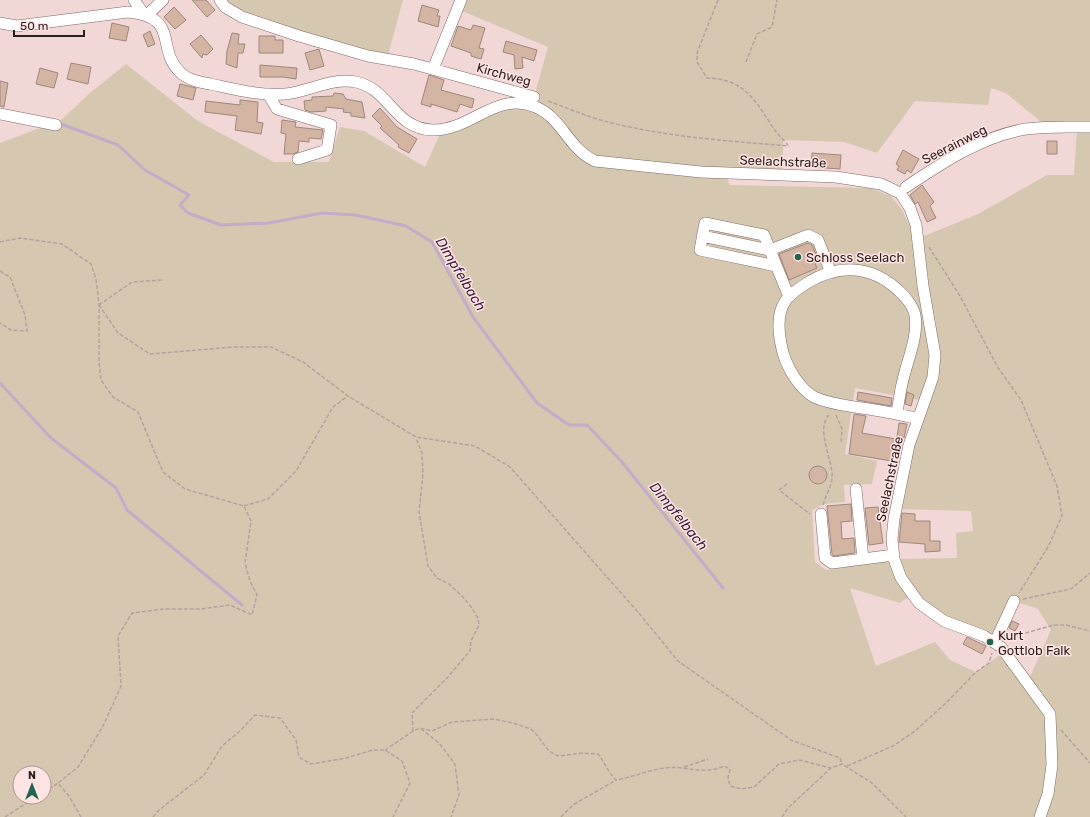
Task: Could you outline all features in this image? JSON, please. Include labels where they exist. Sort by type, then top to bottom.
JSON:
[{"type":"street","name":"Seelachstraße","points":[[134,0],[145,14],[153,19],[162,29],[176,68],[184,76],[208,84],[268,94],[294,92],[341,81],[355,82],[376,91],[405,122],[419,128],[434,130],[450,127],[507,104],[527,104],[546,112],[557,122],[576,148],[595,162],[701,172],[836,177],[881,184],[900,193],[910,208],[916,225],[923,286],[935,355],[933,377],[909,445],[893,524],[892,539],[894,555],[904,583],[923,606],[944,620],[995,642],[1007,653],[1050,714],[1052,765],[1048,794],[1040,817]]},
{"type":"street","points":[[0,22],[17,26],[128,12],[145,14],[163,0]]},
{"type":"street","name":"Kirchweg","points":[[220,0],[225,7],[242,17],[299,36],[368,56],[434,69],[534,97]]},
{"type":"street","points":[[434,69],[461,0]]},
{"type":"street","points":[[507,104],[508,90]]},
{"type":"street","points":[[268,94],[277,109],[331,125],[327,150],[298,159]]},
{"type":"street","points":[[0,114],[56,125]]},
{"type":"street","name":"Seerainweg","points":[[906,187],[962,153],[994,138],[1026,130],[1090,126]]},
{"type":"street","points":[[776,266],[700,250],[705,223],[764,235],[789,297]]},
{"type":"street","points":[[727,255],[732,229]]},
{"type":"street","points":[[752,261],[758,234]]},
{"type":"street","points":[[702,236],[770,250],[808,235],[818,240],[831,273]]},
{"type":"street","points":[[897,413],[905,373],[913,345],[915,314],[909,303],[888,281],[873,273],[853,269],[831,273],[814,279],[796,290],[785,301],[780,315],[779,339],[787,366],[802,388],[814,397],[834,407],[897,413],[918,419]]},
{"type":"street","points":[[856,490],[864,559]]},
{"type":"street","points":[[821,514],[825,558],[832,563],[894,555]]},
{"type":"street","points":[[995,642],[1014,601]]},
{"type":"path","name":"Kirchweg","points":[[534,97],[561,105],[583,115],[610,122],[718,140],[788,146],[773,128],[751,96],[739,85],[720,78],[707,78],[697,62],[697,53],[718,0]]},
{"type":"path","points":[[746,62],[757,34],[772,27],[777,0]]},
{"type":"path","points":[[0,242],[20,238],[62,244],[91,264],[96,279],[99,305],[99,362],[101,380],[113,397],[138,412],[163,472],[185,489],[244,506],[268,499],[296,471],[333,407],[348,396]]},
{"type":"path","points":[[926,241],[960,296],[997,366],[1021,400],[1057,486],[1062,516],[1048,547],[1014,601]]},
{"type":"path","points":[[0,271],[10,277],[25,315],[26,331],[11,330],[0,323]]},
{"type":"path","points":[[99,305],[132,282],[162,280]]},
{"type":"path","points":[[99,305],[118,333],[150,354],[234,347],[271,347],[303,362],[348,396],[416,437],[475,446],[510,467],[638,612],[678,661],[791,740],[840,758],[842,764]]},
{"type":"path","points":[[834,407],[842,429],[841,443]]},
{"type":"path","points":[[787,484],[779,490],[810,514],[821,514],[826,494],[832,480],[832,465],[823,437],[827,416],[834,407]]},
{"type":"path","points":[[413,731],[412,713],[447,678],[470,650],[471,641],[479,626],[478,618],[462,596],[449,584],[437,578],[428,566],[419,512],[423,474],[422,453],[416,437]]},
{"type":"path","points":[[52,787],[78,767],[103,726],[121,686],[118,636],[132,613],[164,609],[201,609],[230,605],[252,614],[257,595],[250,581],[245,563],[251,521],[244,506]]},
{"type":"path","points":[[1014,601],[1071,589],[1090,573]]},
{"type":"path","points":[[847,766],[852,762],[872,756],[893,746],[914,731],[947,702],[976,672],[990,663],[995,642],[1054,625],[1066,625],[1090,631]]},
{"type":"path","points":[[153,817],[159,810],[204,775],[222,746],[241,730],[255,715],[280,718],[296,740],[299,757],[311,764],[346,758],[373,750],[385,750],[402,761],[410,783],[393,817]]},
{"type":"path","points":[[385,750],[420,728],[432,731],[452,722],[471,719],[494,719],[531,729],[549,751],[558,756],[582,753],[598,754],[605,764],[608,773],[616,780]]},
{"type":"path","points":[[420,728],[439,743],[455,764],[459,795],[451,817]]},
{"type":"path","points":[[1060,728],[1090,763]]},
{"type":"path","points":[[561,817],[573,805],[616,780],[665,768],[684,767],[708,759]]},
{"type":"path","points":[[684,767],[697,771],[715,770],[724,766],[730,769],[728,777],[730,786],[741,789],[754,787],[779,764],[800,760],[831,768]]},
{"type":"path","points":[[782,817],[788,808],[831,768],[842,764],[872,783],[906,817]]},
{"type":"path","points":[[58,783],[69,796],[81,817]]},
{"type":"path","points":[[5,817],[24,805]]},
{"type":"shaded area","points":[[220,0],[403,0],[388,55],[332,46],[242,17]]},
{"type":"shaded area","points":[[467,0],[1090,0],[1090,817],[0,817],[0,143],[61,120],[90,93],[126,64],[198,121],[274,162],[329,162],[340,127],[364,131],[425,167],[440,134],[513,96],[534,97],[548,47],[462,11]],"holes":[[[991,88],[1006,93],[1041,122],[1077,127],[1074,175],[1047,175],[978,214],[922,237],[925,241],[915,244],[939,371],[923,312],[910,227],[902,210],[891,196],[870,188],[730,185],[724,170],[783,175],[783,140],[844,142],[877,153],[915,101],[988,105]],[[855,388],[924,401],[897,509],[971,511],[973,531],[956,533],[957,558],[894,559],[826,570],[815,562],[812,510],[824,504],[845,502],[844,485],[872,484],[877,461],[845,454]],[[850,588],[900,603],[907,598],[944,621],[984,636],[998,634],[1014,601],[1038,609],[1051,630],[1029,679],[1004,652],[976,672],[950,660],[935,642],[876,666]]]},
{"type":"building","points":[[192,0],[206,0],[215,10],[207,17]]},
{"type":"building","points":[[422,5],[439,10],[437,16],[440,16],[438,27],[418,21]]},
{"type":"building","points":[[174,7],[186,20],[175,29],[164,17]]},
{"type":"building","points":[[112,23],[129,27],[126,41],[109,38]]},
{"type":"building","points":[[473,25],[485,28],[479,48],[484,49],[481,59],[471,56],[471,53],[451,46],[458,26],[471,30]]},
{"type":"building","points":[[150,31],[155,44],[148,47],[143,35]]},
{"type":"building","points":[[232,33],[239,34],[238,44],[245,44],[243,53],[238,53],[237,68],[226,64],[227,51]]},
{"type":"building","points":[[201,35],[213,49],[207,55],[203,54],[202,58],[190,44]]},
{"type":"building","points":[[259,36],[275,36],[275,40],[283,40],[283,53],[259,53]]},
{"type":"building","points":[[506,41],[537,50],[534,61],[522,57],[523,68],[515,69],[514,55],[503,52]]},
{"type":"building","points":[[319,49],[324,66],[310,70],[305,53]]},
{"type":"building","points":[[71,63],[91,67],[88,84],[67,79]]},
{"type":"building","points":[[260,65],[297,68],[296,79],[283,77],[260,77]]},
{"type":"building","points":[[40,68],[58,73],[54,88],[36,84]]},
{"type":"building","points":[[429,75],[444,80],[441,90],[474,99],[472,108],[460,104],[457,112],[431,104],[431,107],[421,104]]},
{"type":"building","points":[[0,81],[8,83],[4,107],[0,106]]},
{"type":"building","points":[[180,84],[196,88],[193,100],[177,96]]},
{"type":"building","points":[[334,93],[343,94],[346,99],[362,102],[365,118],[351,116],[351,113],[343,112],[344,109],[326,107],[326,111],[311,112],[305,110],[304,101],[312,100],[312,97],[333,96]]},
{"type":"building","points":[[240,100],[258,102],[257,122],[263,123],[261,134],[235,130],[237,116],[205,112],[206,101],[240,105]]},
{"type":"building","points":[[380,108],[397,127],[417,139],[409,153],[398,147],[399,145],[380,128],[382,126],[372,116]]},
{"type":"building","points":[[282,120],[296,122],[295,127],[323,130],[321,139],[309,138],[309,142],[299,141],[298,152],[293,154],[284,154],[286,134],[281,133]]},
{"type":"building","points":[[1047,141],[1057,141],[1057,154],[1047,154]]},
{"type":"building","points":[[903,150],[919,159],[911,173],[907,170],[905,174],[897,170],[899,166],[896,164]]},
{"type":"building","points":[[812,153],[841,155],[840,169],[811,167]]},
{"type":"building","points":[[922,185],[934,202],[930,206],[936,218],[927,222],[918,202],[915,204],[910,195]]},
{"type":"building","name":"Schloss Seelach","points":[[808,243],[812,245],[819,262],[815,264],[817,268],[789,280],[779,254]]},
{"type":"building","points":[[858,392],[892,398],[891,406],[857,400]]},
{"type":"building","points":[[907,392],[914,395],[911,406],[905,404]]},
{"type":"building","points":[[854,414],[866,416],[862,433],[896,439],[892,461],[849,454]]},
{"type":"building","points":[[899,423],[907,424],[904,438],[897,437]]},
{"type":"building","points":[[818,466],[824,469],[827,475],[824,481],[818,484],[812,481],[809,475],[812,469]]},
{"type":"building","points":[[851,504],[852,521],[841,522],[842,539],[854,538],[855,553],[834,556],[832,554],[827,506]]},
{"type":"building","points":[[878,507],[883,543],[869,545],[865,508]]},
{"type":"building","points":[[902,513],[915,514],[915,521],[930,521],[930,541],[940,541],[940,551],[925,552],[925,544],[899,542]]},
{"type":"building","points":[[1012,621],[1019,624],[1015,631],[1009,628]]},
{"type":"building","points":[[967,637],[986,646],[982,654],[963,644]]},
{"type":"waterway","name":"Dimpfelbach","points":[[61,124],[118,145],[145,170],[189,195],[180,205],[188,213],[221,225],[269,223],[322,213],[356,215],[406,226],[432,242],[473,317],[537,403],[569,425],[587,425],[622,462],[723,588]]},
{"type":"waterway","points":[[0,383],[51,438],[116,488],[127,510],[242,605]]},
{"type":"place","name":"Schloss Seelach","points":[[798,257]]},
{"type":"place","name":"Kurt Gottlob Falk","points":[[990,642]]}]
